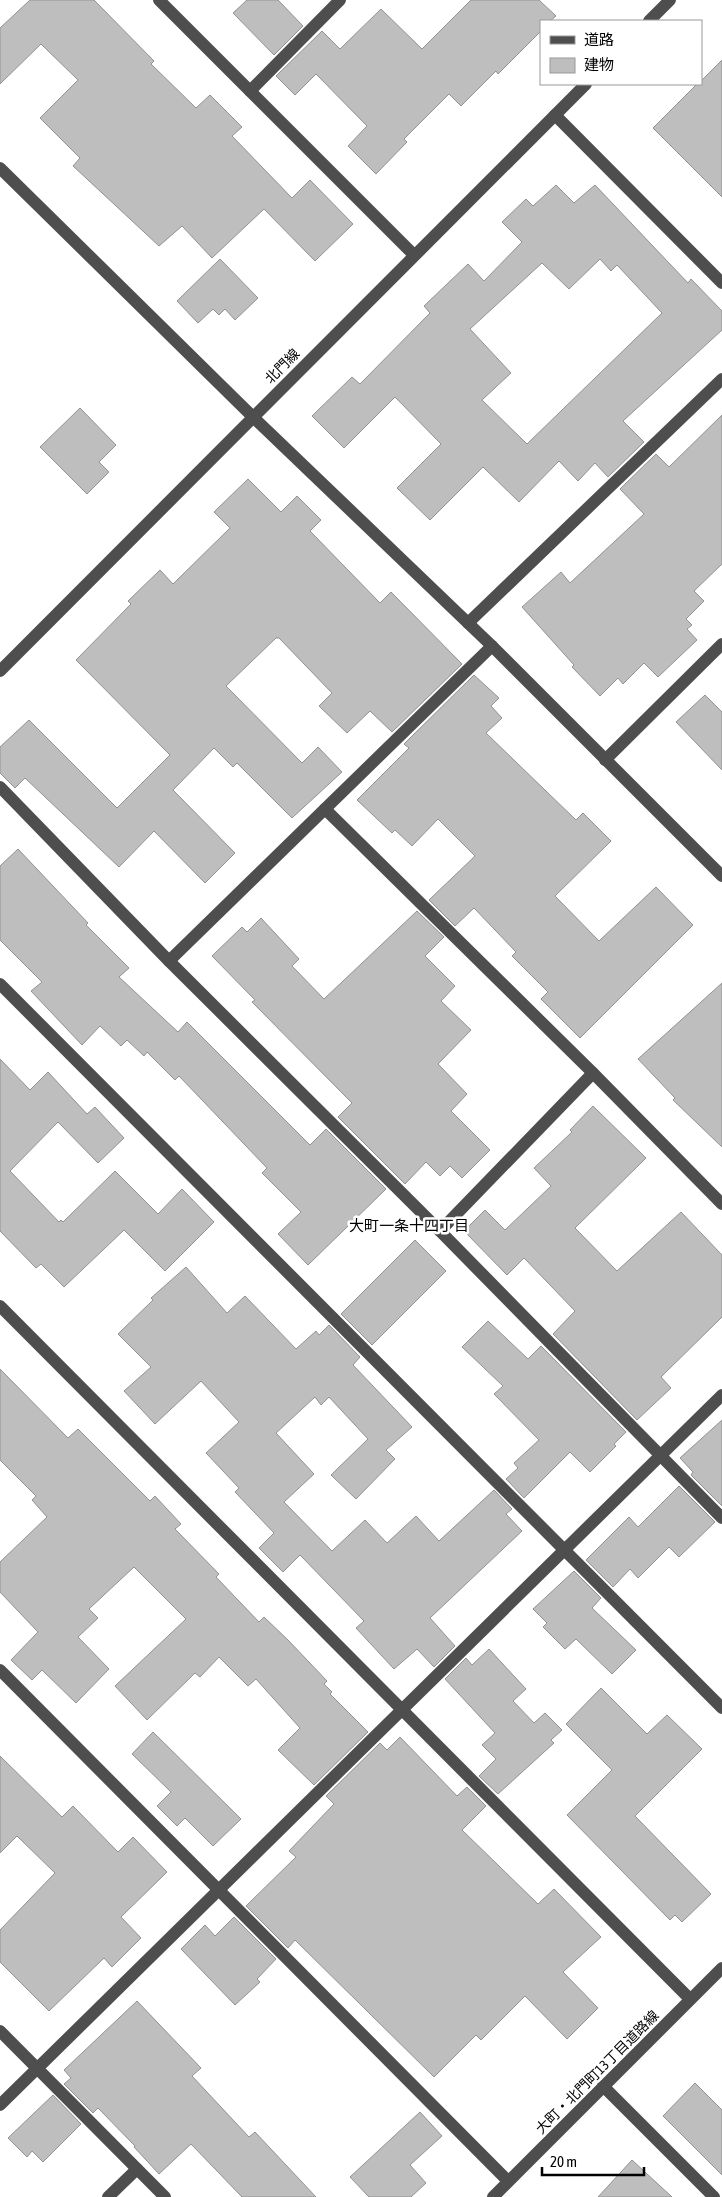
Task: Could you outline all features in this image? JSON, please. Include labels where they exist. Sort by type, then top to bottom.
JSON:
[{"type":"street","points":[[159,0],[414,256]]},
{"type":"street","points":[[250,91],[340,0]]},
{"type":"street","points":[[650,20],[664,2]]},
{"type":"street","name":"北門線","points":[[3,663],[253,417],[585,85]]},
{"type":"street","points":[[555,115],[722,283]]},
{"type":"street","points":[[0,168],[253,417],[492,646],[722,876]]},
{"type":"street","points":[[468,623],[722,379]]},
{"type":"street","points":[[605,760],[722,644]]},
{"type":"street","points":[[169,961],[492,646]]},
{"type":"street","points":[[0,787],[169,961],[440,1231],[722,1518]]},
{"type":"street","points":[[325,809],[593,1073],[722,1204]]},
{"type":"street","points":[[0,984],[566,1549],[722,1708]]},
{"type":"street","points":[[440,1231],[593,1073]]},
{"type":"street","points":[[0,1306],[401,1711],[690,1999]]},
{"type":"street","points":[[0,2106],[218,1889],[722,1395]]},
{"type":"street","points":[[0,1670],[508,2181]]},
{"type":"street","name":"大町・北門町13丁目道路線","points":[[493,2197],[722,1968]]},
{"type":"street","points":[[0,2032],[165,2197]]},
{"type":"street","points":[[603,2086],[714,2197]]},
{"type":"street","points":[[108,2197],[136,2169]]},
{"type":"building","points":[[30,0],[94,0],[154,61],[151,64],[196,108],[210,95],[242,127],[232,136],[292,198],[310,180],[353,224],[315,261],[264,209],[212,258],[182,226],[159,246],[73,166],[80,158],[40,118],[78,80],[41,44],[0,84],[0,28]]},
{"type":"building","points":[[247,0],[278,0],[303,26],[274,55],[233,13]]},
{"type":"building","points":[[471,0],[539,0],[556,16],[551,20],[540,20],[540,32],[498,74],[496,71],[461,106],[449,94],[404,139],[407,142],[376,174],[348,146],[367,126],[316,74],[295,95],[276,76],[322,31],[340,49],[381,9],[422,49]]},
{"type":"building","points":[[722,60],[722,197],[653,128],[696,85],[702,85],[702,80]]},
{"type":"building","points":[[556,185],[574,203],[595,185],[688,283],[691,279],[722,311],[722,330],[623,421],[644,442],[608,477],[595,463],[578,481],[559,461],[519,502],[483,467],[430,520],[397,488],[441,444],[395,397],[344,448],[312,416],[352,377],[360,384],[430,313],[424,306],[468,264],[484,281],[522,242],[502,222],[526,199],[533,206]],"holes":[[[600,259],[611,271],[617,265],[662,313],[527,444],[482,400],[511,373],[470,329],[542,263],[569,289]]]},
{"type":"building","points":[[220,259],[258,298],[235,320],[225,309],[219,315],[213,309],[198,323],[177,301]]},
{"type":"building","points":[[80,408],[116,445],[99,462],[109,472],[87,494],[40,447]]},
{"type":"building","points":[[722,415],[722,564],[694,591],[704,601],[686,619],[692,625],[687,629],[697,640],[658,677],[644,663],[623,684],[618,678],[600,696],[572,667],[574,665],[522,607],[561,572],[570,583],[644,514],[620,489],[656,454],[669,467]]},
{"type":"building","points":[[248,479],[281,512],[297,496],[321,520],[310,531],[380,603],[391,592],[462,664],[392,732],[370,711],[347,733],[319,706],[332,693],[279,638],[276,638],[226,686],[302,763],[318,747],[342,772],[292,818],[237,763],[233,767],[214,748],[173,790],[235,853],[205,883],[154,831],[119,867],[25,778],[15,788],[0,773],[0,747],[29,720],[117,808],[170,755],[76,660],[131,604],[128,601],[160,570],[173,584],[230,528],[214,512]]},
{"type":"building","points":[[474,675],[499,698],[491,706],[502,718],[486,733],[576,820],[583,813],[611,841],[555,896],[599,941],[656,887],[693,925],[580,1038],[541,999],[548,992],[512,956],[516,952],[474,908],[455,926],[429,900],[475,856],[438,819],[412,846],[395,830],[392,833],[357,800],[409,748],[404,744]]},
{"type":"building","points":[[705,695],[722,712],[722,770],[676,722]]},
{"type":"building","points":[[18,849],[88,923],[86,925],[129,968],[119,977],[178,1032],[187,1022],[310,1145],[326,1129],[386,1189],[308,1265],[278,1234],[301,1212],[262,1173],[267,1168],[179,1076],[175,1080],[147,1052],[144,1056],[127,1040],[121,1046],[100,1026],[82,1045],[31,991],[42,982],[0,940],[0,866]]},
{"type":"building","points":[[417,911],[444,937],[425,956],[455,986],[441,1001],[471,1030],[438,1064],[467,1094],[451,1111],[490,1150],[462,1178],[450,1166],[440,1176],[426,1162],[405,1184],[338,1117],[352,1103],[252,1002],[255,1000],[212,956],[242,927],[247,932],[261,918],[299,959],[292,966],[324,999]]},
{"type":"building","points":[[722,983],[722,1147],[673,1100],[675,1098],[638,1059]]},
{"type":"building","points":[[0,1059],[30,1090],[48,1072],[87,1114],[95,1107],[124,1138],[98,1163],[58,1122],[10,1171],[59,1222],[61,1220],[63,1222],[115,1171],[158,1214],[182,1189],[214,1222],[165,1271],[124,1230],[64,1287],[41,1264],[36,1268],[0,1231]]},
{"type":"building","points":[[593,1106],[646,1158],[575,1228],[617,1271],[681,1212],[722,1255],[722,1317],[661,1377],[671,1388],[637,1420],[553,1334],[575,1311],[524,1258],[507,1275],[464,1231],[485,1210],[505,1230],[551,1186],[534,1168],[572,1132],[570,1130]]},
{"type":"building","points":[[415,1240],[446,1271],[372,1345],[341,1314]]},
{"type":"building","points":[[186,1267],[227,1313],[245,1296],[296,1349],[316,1331],[319,1335],[329,1325],[360,1357],[353,1365],[412,1427],[386,1450],[395,1459],[356,1499],[331,1475],[368,1439],[329,1397],[321,1405],[315,1397],[276,1433],[314,1474],[284,1502],[332,1551],[365,1520],[387,1543],[416,1516],[439,1541],[494,1490],[512,1509],[506,1514],[522,1531],[430,1618],[455,1646],[434,1667],[417,1649],[394,1669],[356,1628],[364,1621],[300,1555],[283,1572],[259,1548],[274,1533],[235,1492],[239,1488],[206,1453],[239,1422],[201,1381],[155,1424],[124,1391],[151,1367],[118,1334],[153,1300],[151,1298]]},
{"type":"building","points":[[488,1321],[528,1359],[541,1346],[626,1432],[614,1444],[616,1446],[590,1472],[570,1452],[524,1498],[506,1479],[518,1468],[514,1463],[539,1440],[494,1394],[503,1386],[462,1347]]},
{"type":"building","points":[[0,1369],[68,1438],[78,1429],[150,1501],[155,1496],[181,1524],[175,1529],[219,1574],[216,1577],[259,1622],[264,1617],[289,1641],[327,1681],[324,1684],[332,1692],[330,1694],[368,1732],[314,1785],[278,1750],[300,1728],[256,1679],[248,1686],[219,1657],[200,1677],[195,1673],[147,1720],[115,1686],[186,1619],[134,1567],[89,1609],[98,1618],[78,1637],[109,1669],[76,1703],[42,1670],[32,1680],[11,1660],[38,1632],[0,1592],[0,1562],[47,1517],[32,1500],[36,1496],[0,1460]]},
{"type":"building","points":[[722,1420],[722,1506],[691,1475],[693,1472],[680,1458]]},
{"type":"building","points":[[679,1486],[715,1522],[679,1557],[669,1547],[638,1578],[630,1569],[613,1587],[586,1560],[629,1517],[638,1527]]},
{"type":"building","points":[[574,1571],[601,1598],[592,1608],[636,1650],[612,1674],[576,1639],[565,1649],[543,1627],[547,1623],[533,1609]]},
{"type":"building","points":[[489,1649],[526,1689],[513,1701],[534,1723],[545,1713],[562,1730],[551,1740],[554,1743],[498,1794],[479,1776],[496,1759],[482,1745],[495,1733],[445,1679],[466,1658],[472,1665]]},
{"type":"building","points":[[601,1688],[647,1734],[667,1715],[702,1749],[635,1816],[711,1894],[682,1922],[675,1915],[670,1920],[567,1815],[612,1770],[566,1724]]},
{"type":"building","points":[[153,1732],[241,1819],[213,1846],[185,1818],[177,1826],[157,1806],[171,1792],[132,1754]]},
{"type":"building","points":[[400,1737],[457,1796],[467,1787],[486,1806],[462,1830],[538,1904],[554,1889],[601,1937],[563,1972],[598,2008],[567,2039],[525,1996],[481,2040],[476,2035],[434,2077],[295,1940],[288,1948],[246,1906],[296,1857],[289,1851],[334,1804],[326,1796],[380,1743],[387,1750]]},
{"type":"building","points":[[0,1756],[62,1817],[73,1806],[118,1852],[133,1837],[167,1872],[121,1917],[141,1938],[112,1967],[104,1958],[49,2011],[0,1962],[0,1930],[55,1873],[17,1836],[0,1853]]},
{"type":"building","points":[[234,1917],[276,1959],[257,1979],[260,1982],[235,2005],[181,1949],[205,1925],[215,1936]]},
{"type":"building","points":[[137,2001],[201,2068],[192,2076],[249,2137],[255,2132],[316,2197],[242,2197],[191,2144],[159,2174],[98,2108],[93,2113],[64,2084],[71,2078],[64,2070]]},
{"type":"building","points":[[695,2083],[722,2110],[722,2175],[663,2116]]},
{"type":"building","points":[[53,2095],[81,2124],[43,2162],[32,2151],[27,2157],[8,2138]]},
{"type":"building","points":[[420,2112],[442,2136],[410,2165],[426,2183],[411,2197],[369,2197],[350,2177]]},
{"type":"building","points":[[632,2160],[672,2197],[598,2197]]},
{"type":"district","name":"大町一条十四丁目","points":[[409,1225]]}]
